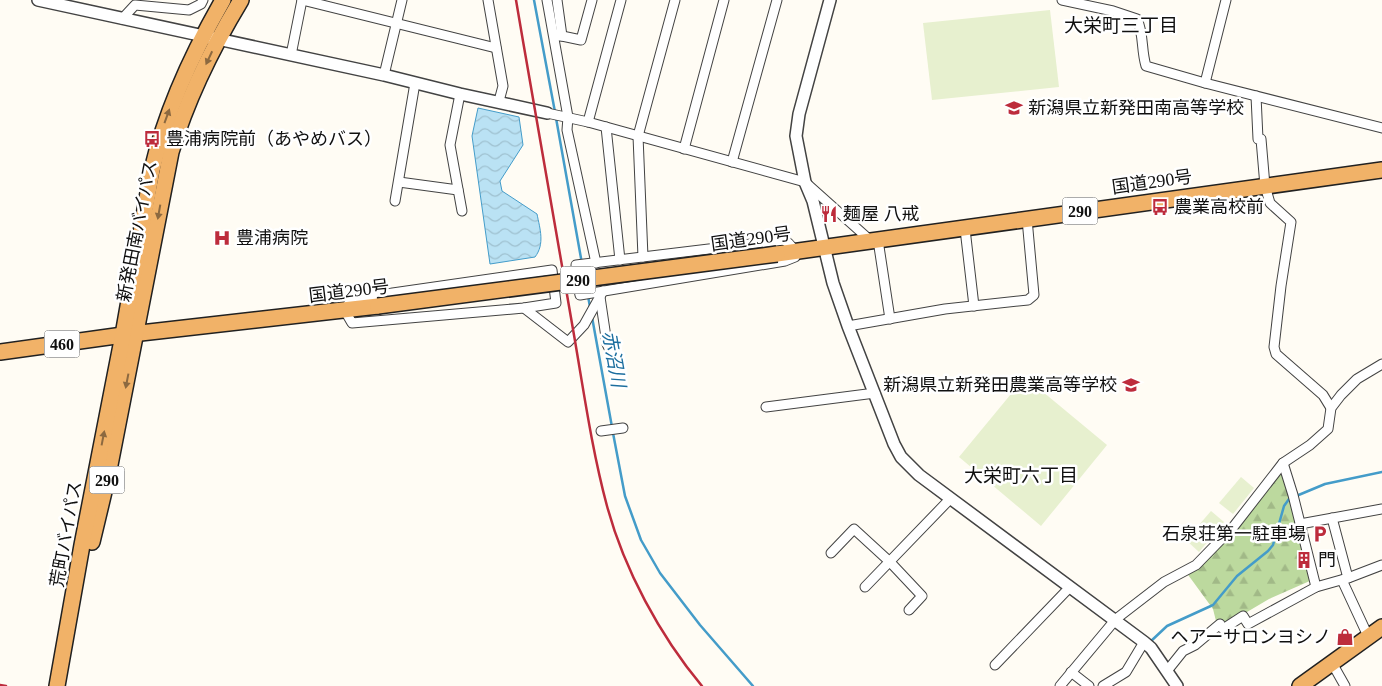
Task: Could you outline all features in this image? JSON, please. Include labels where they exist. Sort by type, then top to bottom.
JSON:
[{"type":"highway","name":"新発田南バイパス","points":[[130,334],[152,170],[158,145],[175,96],[202,36],[223,0]]},
{"type":"highway","name":"新発田南バイパス","points":[[130,334],[171,152],[186,108],[218,39],[241,0]]},
{"type":"highway","name":"国道290号","points":[[130,334],[345,311],[965,229],[1382,170]]},
{"type":"highway","name":"460","points":[[0,352],[130,334]]},
{"type":"highway","name":"荒町バイパス","points":[[58,682],[69,623],[108,475],[130,334]]},
{"type":"highway","points":[[1300,686],[1382,626]]},
{"type":"street","points":[[38,0],[568,117],[806,182],[875,240],[890,319]]},
{"type":"street","points":[[122,19],[135,5],[189,10],[201,4],[203,0]]},
{"type":"street","points":[[291,55],[302,0],[496,48]]},
{"type":"street","points":[[384,75],[402,0]]},
{"type":"street","points":[[488,0],[503,86],[499,101]]},
{"type":"street","points":[[547,0],[558,36]]},
{"type":"street","points":[[557,0],[558,36],[568,130],[596,262]]},
{"type":"street","points":[[558,36],[581,40],[592,0]]},
{"type":"street","points":[[588,122],[621,0]]},
{"type":"street","points":[[643,257],[638,136],[675,0]]},
{"type":"street","points":[[684,149],[724,0]]},
{"type":"street","points":[[732,162],[777,0]]},
{"type":"street","points":[[830,0],[799,114],[796,136],[824,248],[848,326],[894,444],[901,457],[919,476],[1116,620],[1147,645],[1177,686]]},
{"type":"street","points":[[1062,0],[1113,11],[1137,20],[1142,29],[1142,50],[1146,66],[1382,128]]},
{"type":"street","points":[[1205,83],[1226,0]]},
{"type":"street","points":[[396,201],[416,83]]},
{"type":"street","points":[[460,94],[450,145],[462,211]]},
{"type":"street","points":[[1256,96],[1258,139],[1261,139],[1265,186],[1270,203],[1291,222],[1274,347],[1276,354],[1323,396],[1331,408]]},
{"type":"street","points":[[606,127],[620,260]]},
{"type":"street","points":[[399,182],[458,190]]},
{"type":"street","points":[[848,326],[945,309],[1028,300],[1034,295],[1027,220]]},
{"type":"street","points":[[965,229],[974,306]]},
{"type":"street","points":[[784,240],[790,243],[795,251],[795,257],[785,261],[601,294],[580,294],[576,265],[620,260],[784,240]]},
{"type":"street","points":[[552,270],[556,303],[524,308],[352,323],[345,311],[351,299],[552,270]]},
{"type":"street","points":[[524,308],[568,342],[584,325],[601,294]]},
{"type":"street","points":[[601,294],[606,344],[615,360]]},
{"type":"street","points":[[1060,686],[1116,620],[1164,582],[1196,564],[1234,526],[1283,463],[1310,445],[1328,429],[1331,408],[1340,395],[1357,379],[1382,364]]},
{"type":"street","points":[[766,407],[874,393]]},
{"type":"street","points":[[601,432],[623,428]]},
{"type":"street","points":[[1283,463],[1294,497],[1316,587]]},
{"type":"street","points":[[864,587],[950,499]]},
{"type":"street","points":[[1300,524],[1382,509]]},
{"type":"street","points":[[1332,518],[1345,579],[1368,636]]},
{"type":"street","points":[[830,553],[854,529],[890,562],[922,596],[909,610]]},
{"type":"street","points":[[1167,671],[1183,651],[1195,646],[1220,624],[1223,629],[1243,616],[1248,624],[1316,587],[1345,579],[1382,565]]},
{"type":"street","points":[[995,665],[1070,587]]},
{"type":"street","points":[[1103,686],[1126,672],[1147,645]]},
{"type":"street","points":[[1332,663],[1345,686]]},
{"type":"street","points":[[1071,672],[1089,686]]},
{"type":"green space","points":[[1050,10],[1059,87],[932,100],[923,23]]},
{"type":"green space","points":[[1025,377],[1107,445],[1041,526],[959,457]]},
{"type":"green space","points":[[1283,465],[1312,580],[1269,599],[1225,625],[1216,621],[1213,609],[1186,572],[1196,566]]},
{"type":"green space","points":[[1241,477],[1254,488],[1233,514],[1219,503]]},
{"type":"green space","points":[[1211,511],[1224,522],[1199,552],[1186,540]]},
{"type":"water","points":[[478,108],[519,117],[523,145],[500,181],[502,191],[537,214],[541,242],[535,257],[490,264],[472,136]]},
{"type":"waterway","name":"赤沼川","points":[[534,0],[555,112]]},
{"type":"waterway","name":"赤沼川","points":[[556,118],[584,275]]},
{"type":"waterway","name":"赤沼川","points":[[586,285],[590,307]]},
{"type":"waterway","name":"赤沼川","points":[[592,317],[612,427]]},
{"type":"waterway","name":"赤沼川","points":[[613,433],[625,496],[641,540],[660,573],[700,625],[753,686]]},
{"type":"waterway","points":[[1150,642],[1167,626],[1213,605],[1237,576],[1268,551],[1273,545],[1284,506],[1289,499],[1325,484],[1382,472]]},
{"type":"railway","points":[[516,0],[589,421],[607,506],[623,554],[645,601],[672,646],[702,686]]},
{"type":"railway","points":[[0,685],[6,686]]},
{"type":"place","name":"新潟県立新発田南高等学校","points":[[1014,108]]},
{"type":"place","name":"豊浦病院前（あやめバス）","points":[[152,139]]},
{"type":"place","name":"農業高校前","points":[[1160,207]]},
{"type":"place","name":"麺屋 八戒","points":[[829,214]]},
{"type":"place","name":"豊浦病院","points":[[222,238]]},
{"type":"place","name":"新潟県立新発田農業高等学校","points":[[1131,385]]},
{"type":"place","name":"石泉荘第一駐車場","points":[[1320,534]]},
{"type":"place","name":"門","points":[[1304,560]]},
{"type":"place","name":"ヘアーサロンヨシノ","points":[[1345,637]]},
{"type":"district","name":"大栄町三丁目","points":[[1121,25]]},
{"type":"district","name":"大栄町六丁目","points":[[1021,475]]}]
